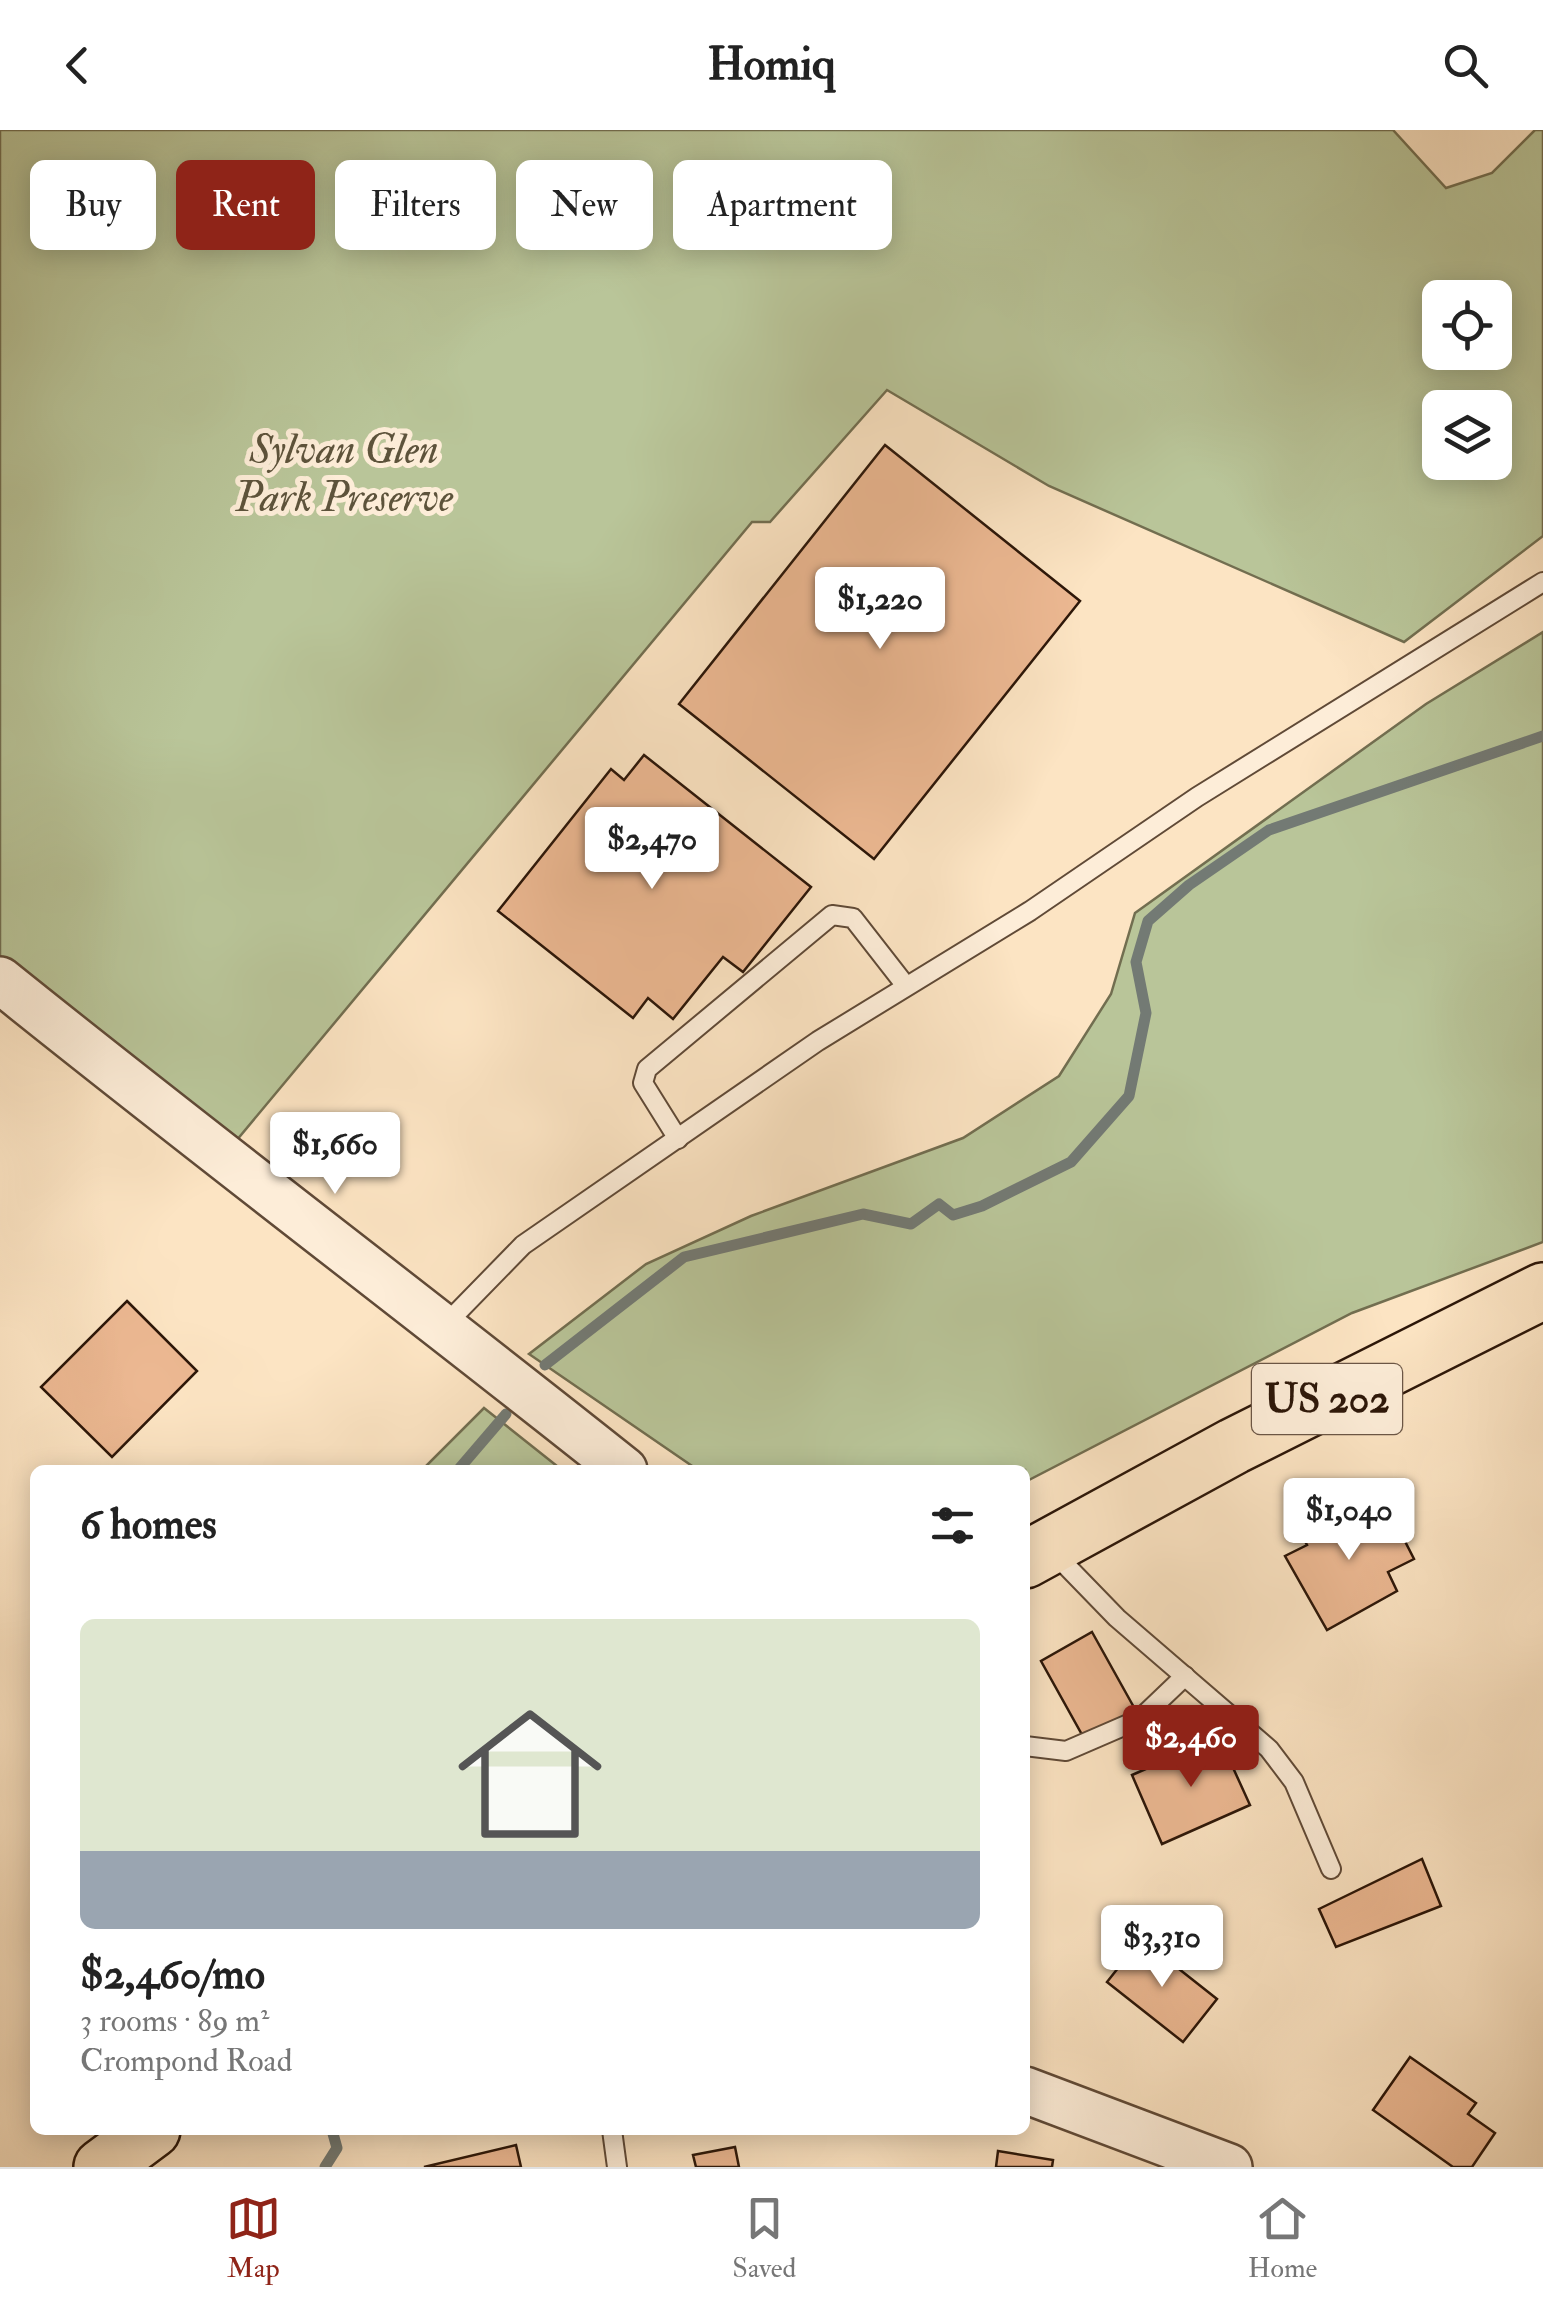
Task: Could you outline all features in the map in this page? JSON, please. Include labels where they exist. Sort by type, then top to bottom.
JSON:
[{"type":"highway","name":"US 202","points":[[1036,1554],[1234,1446],[1543,1290]]},
{"type":"highway","points":[[102,2167],[145,2135]]},
{"type":"street","points":[[0,980],[242,1174],[444,1326],[618,1465]]},
{"type":"street","points":[[1030,2092],[1229,2167]]},
{"type":"lane","points":[[444,1326],[522,1245],[818,1041],[1030,911],[1197,797],[1543,582]]},
{"type":"lane","points":[[678,1139],[643,1084],[647,1068],[832,915],[852,918],[906,986]]},
{"type":"lane","points":[[1036,1554],[1269,1749],[1294,1782],[1330,1869]]},
{"type":"lane","points":[[1030,1747],[1066,1751],[1126,1726],[1140,1719],[1185,1676]]},
{"type":"lane","points":[[613,2135],[616,2167]]},
{"type":"green space","name":"Sylvan Glen Park Preserve","points":[[0,130],[1393,130],[1446,188],[1492,173],[1535,130],[1543,130],[1543,536],[1404,642],[1049,486],[887,390],[770,522],[752,522],[226,1153],[0,975]]},
{"type":"green space","points":[[1543,632],[1543,1242],[1352,1313],[1030,1479],[1030,1465],[691,1465],[529,1354],[646,1264],[751,1216],[963,1138],[1059,1076],[1111,994],[1135,913],[1426,704]]},
{"type":"green space","points":[[484,1408],[556,1465],[427,1465]]},
{"type":"building","points":[[885,445],[1080,601],[874,859],[679,704]]},
{"type":"building","points":[[644,755],[811,887],[743,972],[723,957],[673,1019],[648,998],[633,1018],[498,911],[611,769],[624,780]]},
{"type":"building","points":[[127,1301],[197,1371],[112,1457],[41,1387]]},
{"type":"building","points":[[1386,1504],[1414,1559],[1388,1572],[1397,1591],[1327,1630],[1285,1556],[1307,1545],[1300,1532],[1349,1507],[1355,1519]]},
{"type":"building","points":[[1092,1632],[1136,1711],[1085,1740],[1041,1661]]},
{"type":"building","points":[[1219,1737],[1250,1805],[1162,1844],[1132,1775]]},
{"type":"building","points":[[1422,1859],[1441,1906],[1336,1947],[1319,1909]]},
{"type":"building","points":[[1141,1939],[1217,1999],[1183,2042],[1107,1982]]},
{"type":"building","points":[[1410,2057],[1476,2103],[1468,2114],[1495,2133],[1472,2167],[1453,2167],[1373,2110]]},
{"type":"building","points":[[516,2145],[521,2167],[424,2167]]},
{"type":"building","points":[[735,2147],[739,2167],[696,2167],[693,2155]]},
{"type":"building","points":[[998,2151],[1053,2160],[1052,2167],[996,2167]]},
{"type":"waterway","points":[[545,1365],[684,1257],[863,1214],[911,1224],[939,1204],[953,1215],[982,1206],[1071,1162],[1129,1096],[1146,1013],[1136,962],[1148,921],[1189,885],[1269,830],[1543,736]]},
{"type":"waterway","points":[[462,1465],[506,1414]]},
{"type":"waterway","points":[[325,2167],[337,2148],[333,2135]]}]
